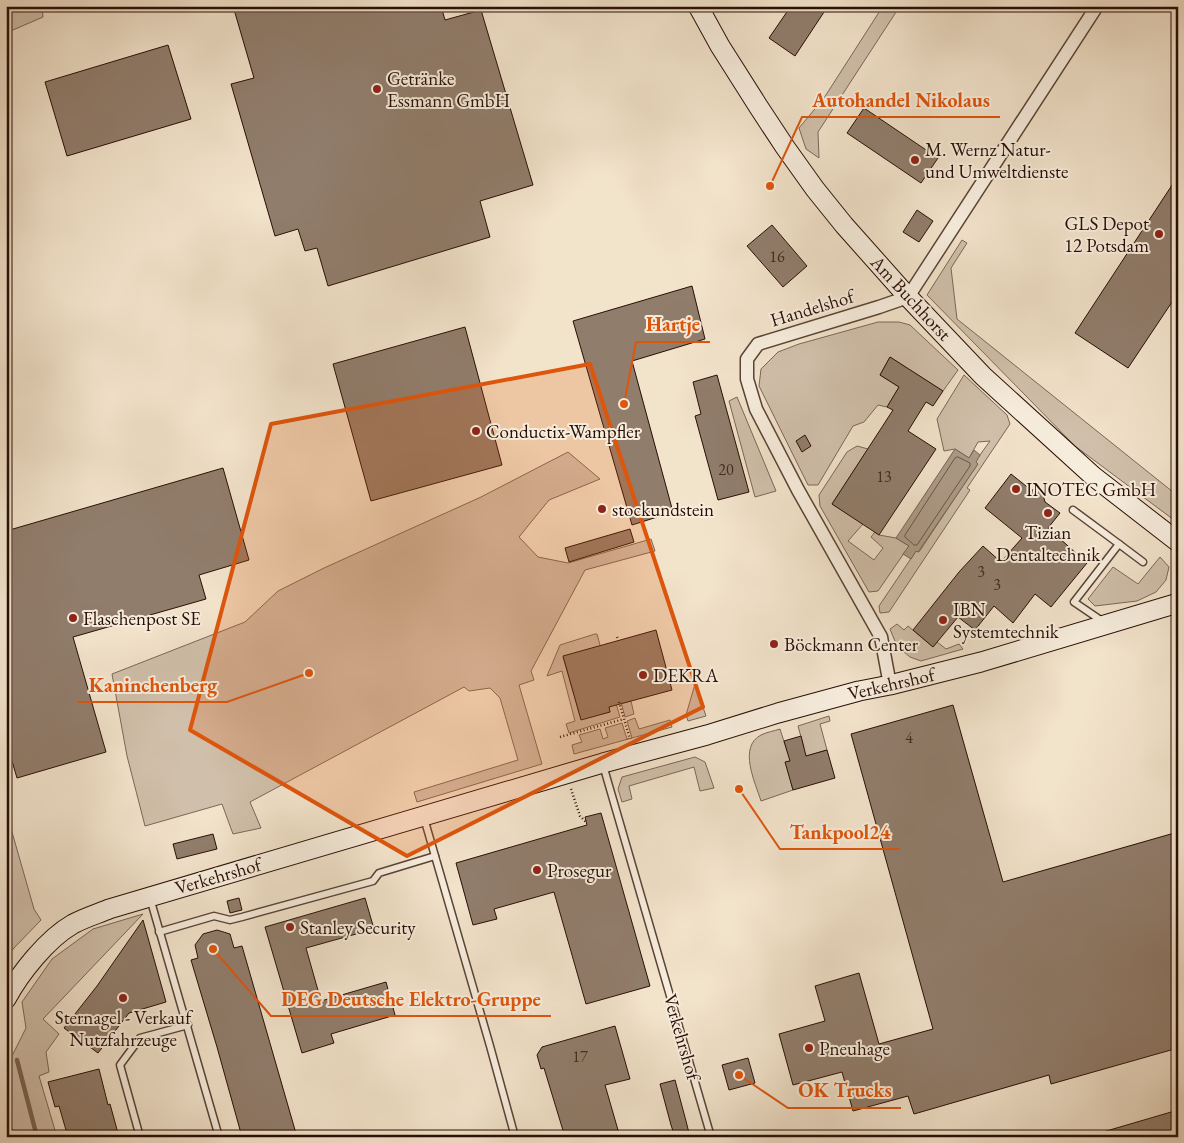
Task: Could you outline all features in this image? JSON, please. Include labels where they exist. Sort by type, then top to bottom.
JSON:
[{"type":"main road","name":"Am Buchhorst","points":[[698,6],[720,46],[758,106],[815,189],[844,225],[908,297],[983,376],[1093,476],[1178,542]]},
{"type":"main road","name":"Verkehrshof","points":[[6,999],[14,984],[28,966],[54,938],[73,924],[109,909],[635,754],[832,698],[981,662],[1178,603]]},
{"type":"street","points":[[908,297],[1097,6]]},
{"type":"street","name":"Handelshof","points":[[890,685],[881,637],[798,490],[756,409],[747,379],[747,359],[758,344],[908,297]]},
{"type":"lane","points":[[1073,510],[1143,562]]},
{"type":"lane","points":[[1107,625],[1074,602],[1119,544]]},
{"type":"lane","name":"Verkehrshof","points":[[603,764],[711,1137]]},
{"type":"lane","points":[[423,816],[515,1137]]},
{"type":"lane","points":[[160,932],[214,916],[230,920],[270,910],[372,881],[378,873],[435,856]]},
{"type":"lane","points":[[150,896],[219,1137]]},
{"type":"lane","points":[[140,1137],[120,1065],[140,1038],[188,1025]]},
{"type":"path","points":[[619,702],[635,754]]},
{"type":"path","points":[[560,737],[624,719]]},
{"type":"path","points":[[566,774],[580,816],[586,822]]},
{"type":"highlighted area","points":[[590,364],[703,707],[407,856],[190,730],[271,424]]},
{"type":"shaded area","points":[[6,6],[42,6],[43,17],[6,33]]},
{"type":"shaded area","points":[[883,6],[900,6],[818,132],[819,158],[806,149],[799,128],[824,98]]},
{"type":"shaded area","points":[[962,240],[967,243],[951,268],[957,319],[1178,496],[1178,523],[1075,446],[927,295]]},
{"type":"shaded area","points":[[878,322],[899,322],[910,325],[958,370],[943,391],[890,357],[880,375],[899,387],[887,407],[878,405],[864,422],[853,426],[818,485],[808,485],[759,386],[761,369],[778,352],[799,344]]},
{"type":"shaded area","points":[[964,375],[1007,415],[1010,424],[967,488],[970,490],[889,612],[880,613],[879,606],[916,551],[919,552],[977,465],[975,462],[990,441],[978,442],[969,458],[955,449],[944,451],[937,419]]},
{"type":"shaded area","points":[[737,397],[776,491],[755,497],[729,401]]},
{"type":"shaded area","points":[[857,446],[868,449],[832,504],[863,524],[848,541],[874,560],[883,548],[871,537],[875,532],[879,535],[896,538],[909,546],[878,591],[869,592],[820,506],[819,495],[847,452]]},
{"type":"shaded area","points":[[568,452],[600,479],[549,500],[519,537],[538,557],[568,563],[651,539],[655,551],[585,570],[531,671],[534,680],[519,685],[542,764],[417,802],[414,792],[518,760],[500,698],[490,688],[469,691],[464,687],[250,802],[261,828],[233,834],[222,804],[145,826],[127,756],[112,674],[245,622],[278,591],[324,568],[481,497]]},
{"type":"shaded area","points":[[1160,557],[1169,567],[1166,580],[1156,592],[1137,601],[1095,606],[1088,599],[1113,567],[1138,584]]},
{"type":"shaded area","points":[[897,624],[904,630],[908,626],[933,647],[937,642],[946,649],[959,644],[963,649],[921,661],[910,657],[897,646],[890,629]]},
{"type":"shaded area","points":[[597,634],[608,675],[563,657],[581,719],[610,712],[607,699],[616,703],[620,717],[569,733],[566,724],[575,721],[562,671],[547,676],[560,645]]},
{"type":"shaded area","points":[[695,684],[706,716],[688,721],[686,715]]},
{"type":"shaded area","points":[[631,701],[634,714],[625,717],[621,702]]},
{"type":"shaded area","points":[[829,716],[830,721],[820,724],[827,750],[786,762],[793,790],[761,801],[750,765],[750,748],[754,741],[763,734],[780,729],[788,754],[804,748],[798,726]]},
{"type":"shaded area","points":[[635,718],[639,729],[670,720],[672,727],[574,754],[572,745],[582,742],[579,735],[600,729],[603,739],[608,737],[605,728],[622,723],[627,739],[632,738],[627,721]]},
{"type":"shaded area","points":[[695,757],[705,762],[714,788],[700,791],[694,767],[629,786],[632,799],[622,802],[618,789],[622,777]]},
{"type":"shaded area","points":[[6,811],[34,909],[41,920],[6,959]]},
{"type":"shaded area","points":[[143,914],[43,1019],[59,1034],[46,1052],[49,1072],[39,1076],[57,1137],[14,1137],[8,1114],[7,1066],[26,1028],[22,1002],[52,959],[93,929]]},
{"type":"water","points":[[955,449],[969,458],[974,450],[980,455],[976,462],[978,464],[918,552],[916,551],[911,559],[903,554],[909,546],[896,538]]},
{"type":"building","points":[[233,6],[441,6],[445,20],[481,10],[533,185],[480,201],[490,237],[328,286],[317,248],[305,251],[298,229],[275,236],[231,84],[254,78]]},
{"type":"building","points":[[791,6],[828,6],[795,56],[769,38]]},
{"type":"building","points":[[168,45],[191,119],[67,156],[45,82]]},
{"type":"building","points":[[864,108],[938,158],[921,183],[847,133]]},
{"type":"building","name":"GLS Depot 12 Potsdam","points":[[1178,176],[1178,293],[1128,368],[1075,333]]},
{"type":"building","points":[[917,210],[933,221],[919,242],[903,232]]},
{"type":"building","points":[[772,225],[807,266],[783,287],[747,246]]},
{"type":"building","points":[[692,286],[705,339],[632,361],[673,512],[632,525],[573,321]]},
{"type":"building","points":[[465,327],[502,465],[371,501],[333,364]]},
{"type":"building","points":[[890,357],[943,391],[933,406],[926,402],[908,431],[936,449],[879,535],[832,504],[893,410],[887,407],[899,387],[880,375]]},
{"type":"building","points":[[717,375],[749,492],[718,500],[695,416],[701,414],[693,382]]},
{"type":"building","points":[[805,435],[811,446],[802,452],[796,441]]},
{"type":"building","name":"Flaschenpost SE","points":[[223,468],[249,560],[199,575],[206,599],[73,637],[106,752],[17,778],[6,741],[6,531]]},
{"type":"building","points":[[1011,474],[1031,490],[1037,490],[1043,495],[1045,502],[1060,513],[1048,528],[1087,563],[1051,607],[1035,594],[1013,623],[994,606],[975,630],[958,617],[933,647],[913,630],[959,572],[983,546],[1001,562],[1022,538],[985,508]]},
{"type":"building","points":[[630,529],[634,542],[569,562],[565,548]]},
{"type":"building","name":"DEKRA","points":[[656,630],[672,690],[609,707],[610,712],[581,720],[563,656]]},
{"type":"building","points":[[953,705],[1003,882],[1178,832],[1178,1048],[1051,1084],[1049,1075],[914,1114],[908,1096],[853,1111],[842,1072],[793,1085],[779,1034],[825,1021],[815,986],[859,973],[879,1044],[933,1029],[851,734]]},
{"type":"building","points":[[801,736],[806,756],[827,750],[835,778],[793,790],[785,762],[790,761],[784,741]]},
{"type":"building","points":[[601,813],[650,986],[586,1004],[554,892],[494,909],[497,919],[473,925],[456,863],[587,825],[585,817]]},
{"type":"building","points":[[213,834],[217,849],[177,859],[173,844]]},
{"type":"building","points":[[239,898],[242,910],[230,913],[227,901]]},
{"type":"building","points":[[365,898],[374,929],[306,948],[321,1001],[386,982],[395,1015],[331,1034],[334,1043],[302,1053],[265,927]]},
{"type":"building","points":[[143,920],[166,1002],[129,1013],[98,1053],[64,1028],[97,986]]},
{"type":"building","points":[[217,930],[230,934],[234,948],[242,946],[297,1137],[242,1137],[191,960],[198,958],[195,945],[203,934]]},
{"type":"building","points":[[615,1026],[630,1079],[605,1085],[620,1137],[565,1137],[544,1068],[541,1069],[537,1055],[542,1047]]},
{"type":"building","points":[[748,1058],[755,1083],[729,1090],[722,1065]]},
{"type":"building","points":[[99,1069],[108,1105],[110,1104],[119,1137],[68,1137],[59,1106],[55,1107],[48,1082]]},
{"type":"building","points":[[675,1080],[690,1137],[675,1137],[660,1084]]},
{"type":"building","points":[[1178,1110],[1178,1137],[1097,1137],[1096,1134]]},
{"type":"waterway","points":[[17,1060],[37,1137]]},
{"type":"place","name":"Getränke Essmann GmbH","points":[[377,89]]},
{"type":"place","name":"M. Wernz Natur- und Umweltdienste","points":[[915,160]]},
{"type":"place","name":"Autohandel Nikolaus","points":[[770,186]]},
{"type":"place","name":"GLS Depot 12 Potsdam","points":[[1159,234]]},
{"type":"place","name":"Hartje","points":[[624,404]]},
{"type":"place","name":"Conductix-Wampfler","points":[[476,431]]},
{"type":"place","name":"INOTEC GmbH","points":[[1016,489]]},
{"type":"place","name":"stockundstein","points":[[602,509]]},
{"type":"place","name":"Tizian Dentaltechnik","points":[[1048,513]]},
{"type":"place","name":"Flaschenpost SE","points":[[73,618]]},
{"type":"place","name":"IBN Systemtechnik","points":[[943,620]]},
{"type":"place","name":"Böckmann Center","points":[[774,644]]},
{"type":"place","name":"Kaninchenberg","points":[[309,673]]},
{"type":"place","name":"DEKRA","points":[[643,675]]},
{"type":"place","name":"Tankpool24","points":[[739,789]]},
{"type":"place","name":"Prosegur","points":[[537,870]]},
{"type":"place","name":"Stanley Security","points":[[290,927]]},
{"type":"place","name":"DEG Deutsche Elektro-Gruppe","points":[[213,949]]},
{"type":"place","name":"Sternagel - Verkauf Nutzfahrzeuge","points":[[123,998]]},
{"type":"place","name":"Pneuhage","points":[[809,1048]]},
{"type":"place","name":"OK Trucks","points":[[739,1075]]}]
